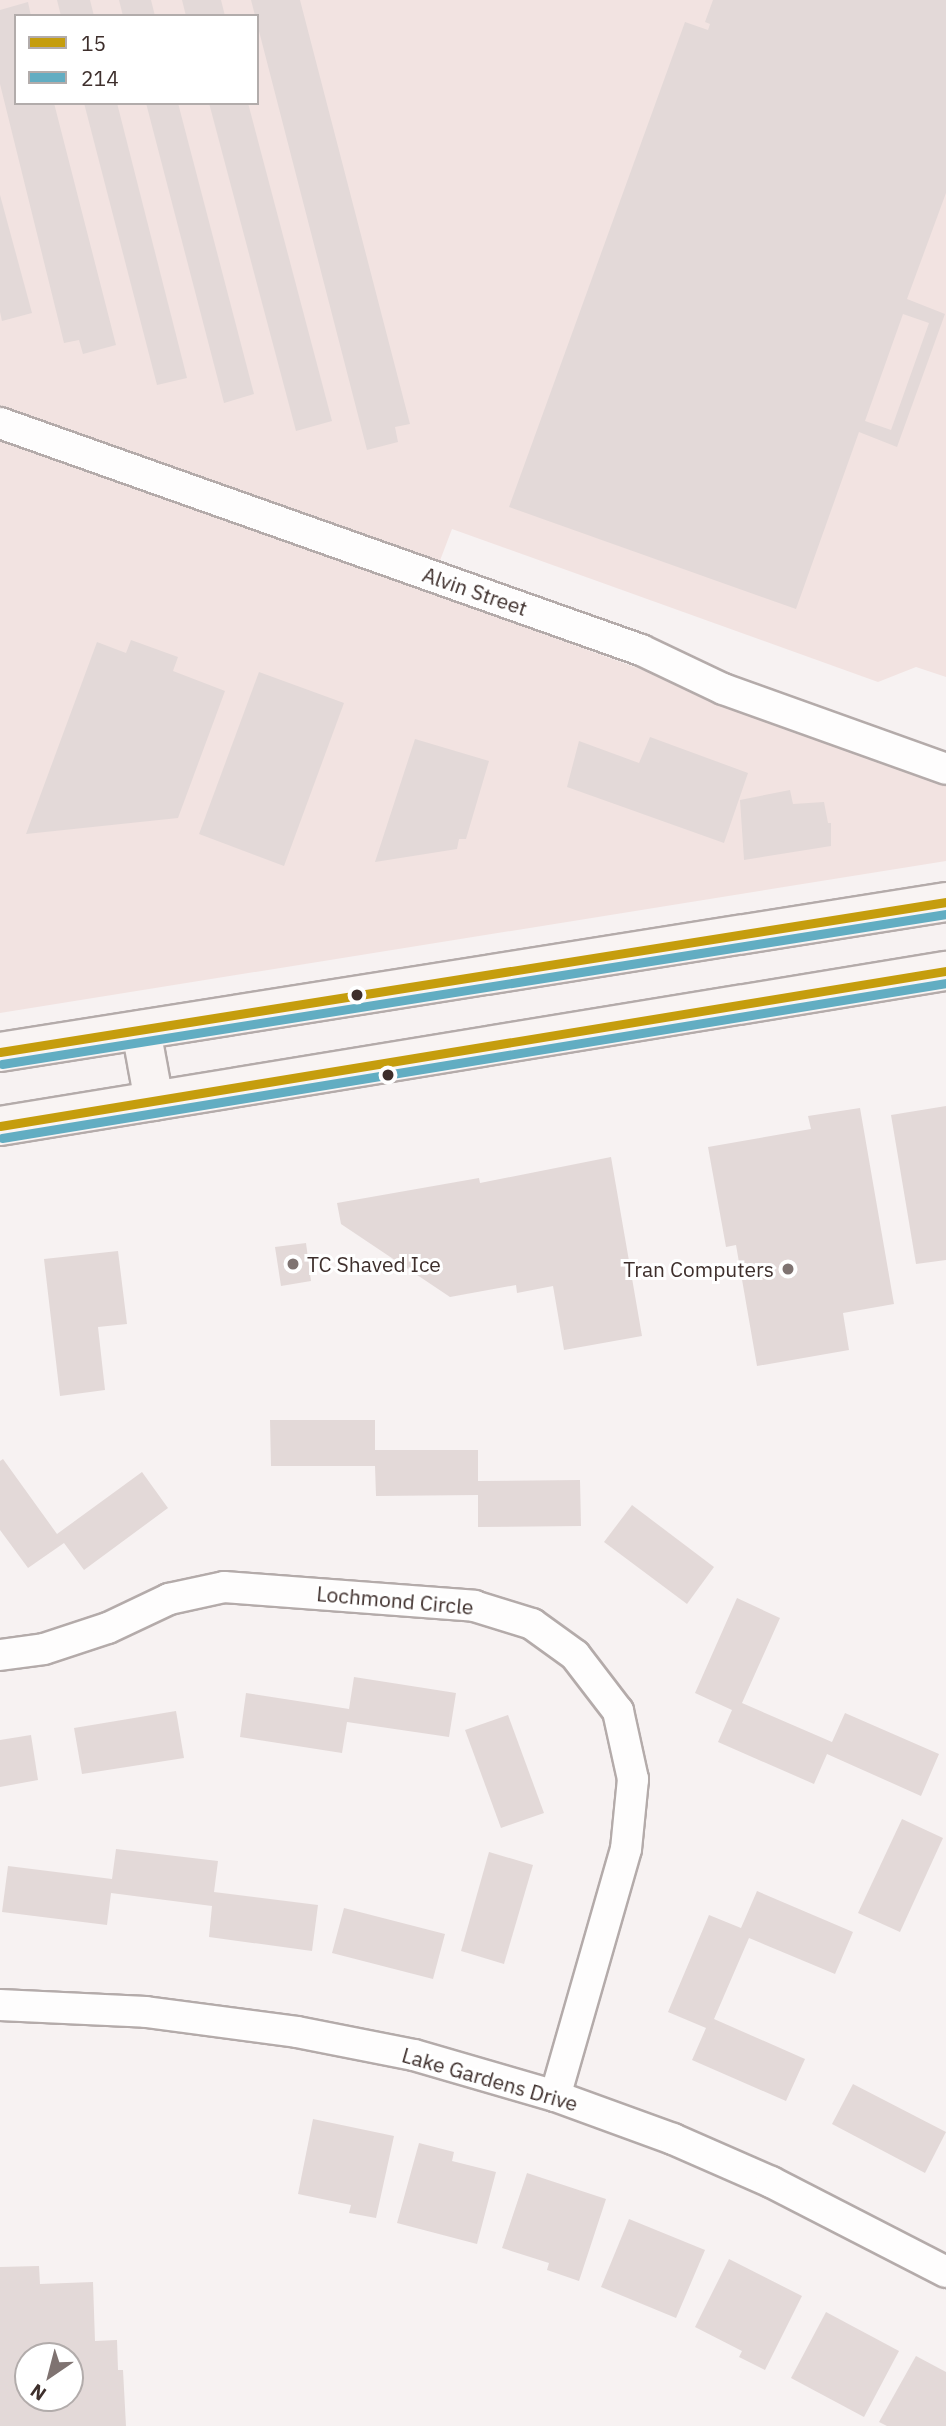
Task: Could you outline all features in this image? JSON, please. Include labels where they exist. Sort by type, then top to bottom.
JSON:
[{"type":"main road","points":[[0,1052],[946,902]]},
{"type":"main road","points":[[0,1126],[946,971]]},
{"type":"main road","points":[[141,1030],[154,1101]]},
{"type":"street","name":"Alvin Street","points":[[0,423],[641,650],[723,689],[946,769]]},
{"type":"street","name":"Lochmond Circle","points":[[0,1655],[44,1649],[108,1628],[169,1598],[224,1587],[474,1606],[532,1624],[575,1655],[618,1711],[633,1779],[625,1849],[555,2096]]},
{"type":"street","name":"Lake Gardens Drive","points":[[0,2005],[146,2012],[297,2032],[414,2055],[555,2096],[673,2138],[759,2177],[946,2272]]},
{"type":"shaded area","points":[[0,0],[946,0],[946,677],[916,667],[878,682],[452,529],[428,592],[946,780],[946,861],[0,1013]]},
{"type":"building","points":[[57,0],[90,0],[94,14],[60,14]]},
{"type":"building","points":[[119,0],[151,0],[154,14],[122,14]]},
{"type":"building","points":[[182,0],[221,0],[224,14],[186,14]]},
{"type":"building","points":[[251,0],[300,0],[410,424],[395,427],[398,442],[367,450],[259,31],[259,14],[255,14]]},
{"type":"building","points":[[713,0],[946,0],[946,193],[907,299],[945,314],[897,447],[859,432],[796,609],[509,507],[685,22],[708,30],[710,24],[705,22]],"holes":[[[903,314],[929,323],[891,430],[865,421]]]},
{"type":"building","points":[[28,2],[31,14],[14,14],[14,105],[55,105],[116,345],[83,354],[79,340],[64,343],[0,84],[0,10]]},
{"type":"building","points":[[85,105],[118,105],[187,378],[157,385]]},
{"type":"building","points":[[147,105],[179,105],[254,394],[224,403]]},
{"type":"building","points":[[210,105],[249,105],[332,421],[296,431]]},
{"type":"building","points":[[0,195],[32,313],[2,321],[0,312]]},
{"type":"building","points":[[131,640],[178,657],[173,671],[225,691],[178,818],[26,834],[97,642],[126,653]]},
{"type":"building","points":[[259,672],[344,703],[284,866],[199,834]]},
{"type":"building","points":[[650,737],[748,773],[724,843],[567,787],[579,741],[639,763]]},
{"type":"building","points":[[415,739],[489,761],[466,839],[459,839],[457,849],[375,862]]},
{"type":"building","points":[[790,790],[793,804],[824,802],[828,823],[831,823],[831,846],[744,860],[740,800]]},
{"type":"building","points":[[946,1106],[946,1260],[916,1264],[891,1115]]},
{"type":"building","name":"Tran Computers","points":[[860,1108],[894,1304],[843,1313],[849,1350],[757,1366],[736,1245],[726,1247],[708,1147],[811,1129],[808,1116]]},
{"type":"building","points":[[611,1157],[642,1336],[564,1350],[553,1286],[517,1293],[516,1285],[450,1297],[341,1224],[337,1203],[479,1178],[480,1183]]},
{"type":"building","name":"TC Shaved Ice","points":[[306,1243],[311,1281],[281,1286],[275,1247]]},
{"type":"building","points":[[118,1251],[127,1324],[98,1327],[105,1390],[60,1396],[44,1259]]},
{"type":"building","points":[[270,1420],[375,1420],[375,1450],[478,1450],[478,1481],[580,1480],[581,1526],[478,1527],[478,1495],[376,1496],[375,1466],[271,1466]]},
{"type":"building","points":[[3,1459],[57,1534],[142,1472],[168,1508],[84,1570],[64,1543],[28,1568],[0,1530],[0,1461]]},
{"type":"building","points":[[632,1505],[714,1567],[687,1604],[604,1542]]},
{"type":"building","points":[[737,1598],[780,1618],[742,1703],[832,1742],[845,1713],[939,1754],[921,1796],[827,1754],[814,1784],[718,1742],[732,1710],[695,1693]]},
{"type":"building","points":[[354,1677],[456,1693],[449,1737],[347,1722],[342,1753],[240,1737],[246,1693],[349,1709]]},
{"type":"building","points":[[176,1711],[184,1758],[82,1774],[74,1728]]},
{"type":"building","points":[[508,1715],[544,1813],[501,1828],[465,1730]]},
{"type":"building","points":[[31,1735],[38,1780],[0,1787],[0,1740]]},
{"type":"building","points":[[902,1819],[943,1838],[900,1932],[858,1913]]},
{"type":"building","points":[[116,1849],[218,1861],[214,1892],[318,1905],[312,1951],[209,1937],[212,1906],[111,1893],[107,1925],[2,1912],[8,1866],[112,1879]]},
{"type":"building","points":[[489,1852],[533,1865],[504,1964],[461,1951]]},
{"type":"building","points":[[757,1891],[853,1932],[835,1974],[749,1938],[714,2019],[805,2059],[786,2101],[692,2060],[706,2028],[668,2012],[709,1915],[741,1928]]},
{"type":"building","points":[[344,1908],[445,1934],[433,1979],[332,1953]]},
{"type":"building","points":[[853,2084],[946,2132],[925,2173],[832,2124]]},
{"type":"building","points":[[313,2119],[394,2136],[376,2218],[349,2213],[351,2205],[298,2194]]},
{"type":"building","points":[[419,2143],[454,2152],[452,2161],[496,2172],[477,2244],[397,2223]]},
{"type":"building","points":[[527,2173],[606,2199],[579,2281],[547,2270],[549,2263],[502,2248]]},
{"type":"building","points":[[629,2219],[705,2250],[676,2318],[601,2287]]},
{"type":"building","points":[[729,2259],[802,2296],[765,2370],[739,2357],[742,2351],[695,2327]]},
{"type":"building","points":[[39,2266],[40,2284],[93,2282],[95,2341],[117,2340],[118,2370],[123,2370],[126,2426],[0,2426],[0,2267]]},
{"type":"building","points":[[826,2312],[899,2351],[864,2417],[791,2378]]},
{"type":"building","points":[[916,2356],[946,2372],[946,2426],[887,2426],[879,2422]]},
{"type":"transit line","name":"15","points":[[0,1052],[946,902]]},
{"type":"transit line","name":"214","points":[[2,1064],[946,914]]},
{"type":"transit line","name":"15","points":[[0,1126],[946,971]]},
{"type":"transit line","name":"214","points":[[2,1138],[946,983]]},
{"type":"place","name":"TC Shaved Ice","points":[[293,1264]]},
{"type":"place","name":"Tran Computers","points":[[788,1269]]}]
